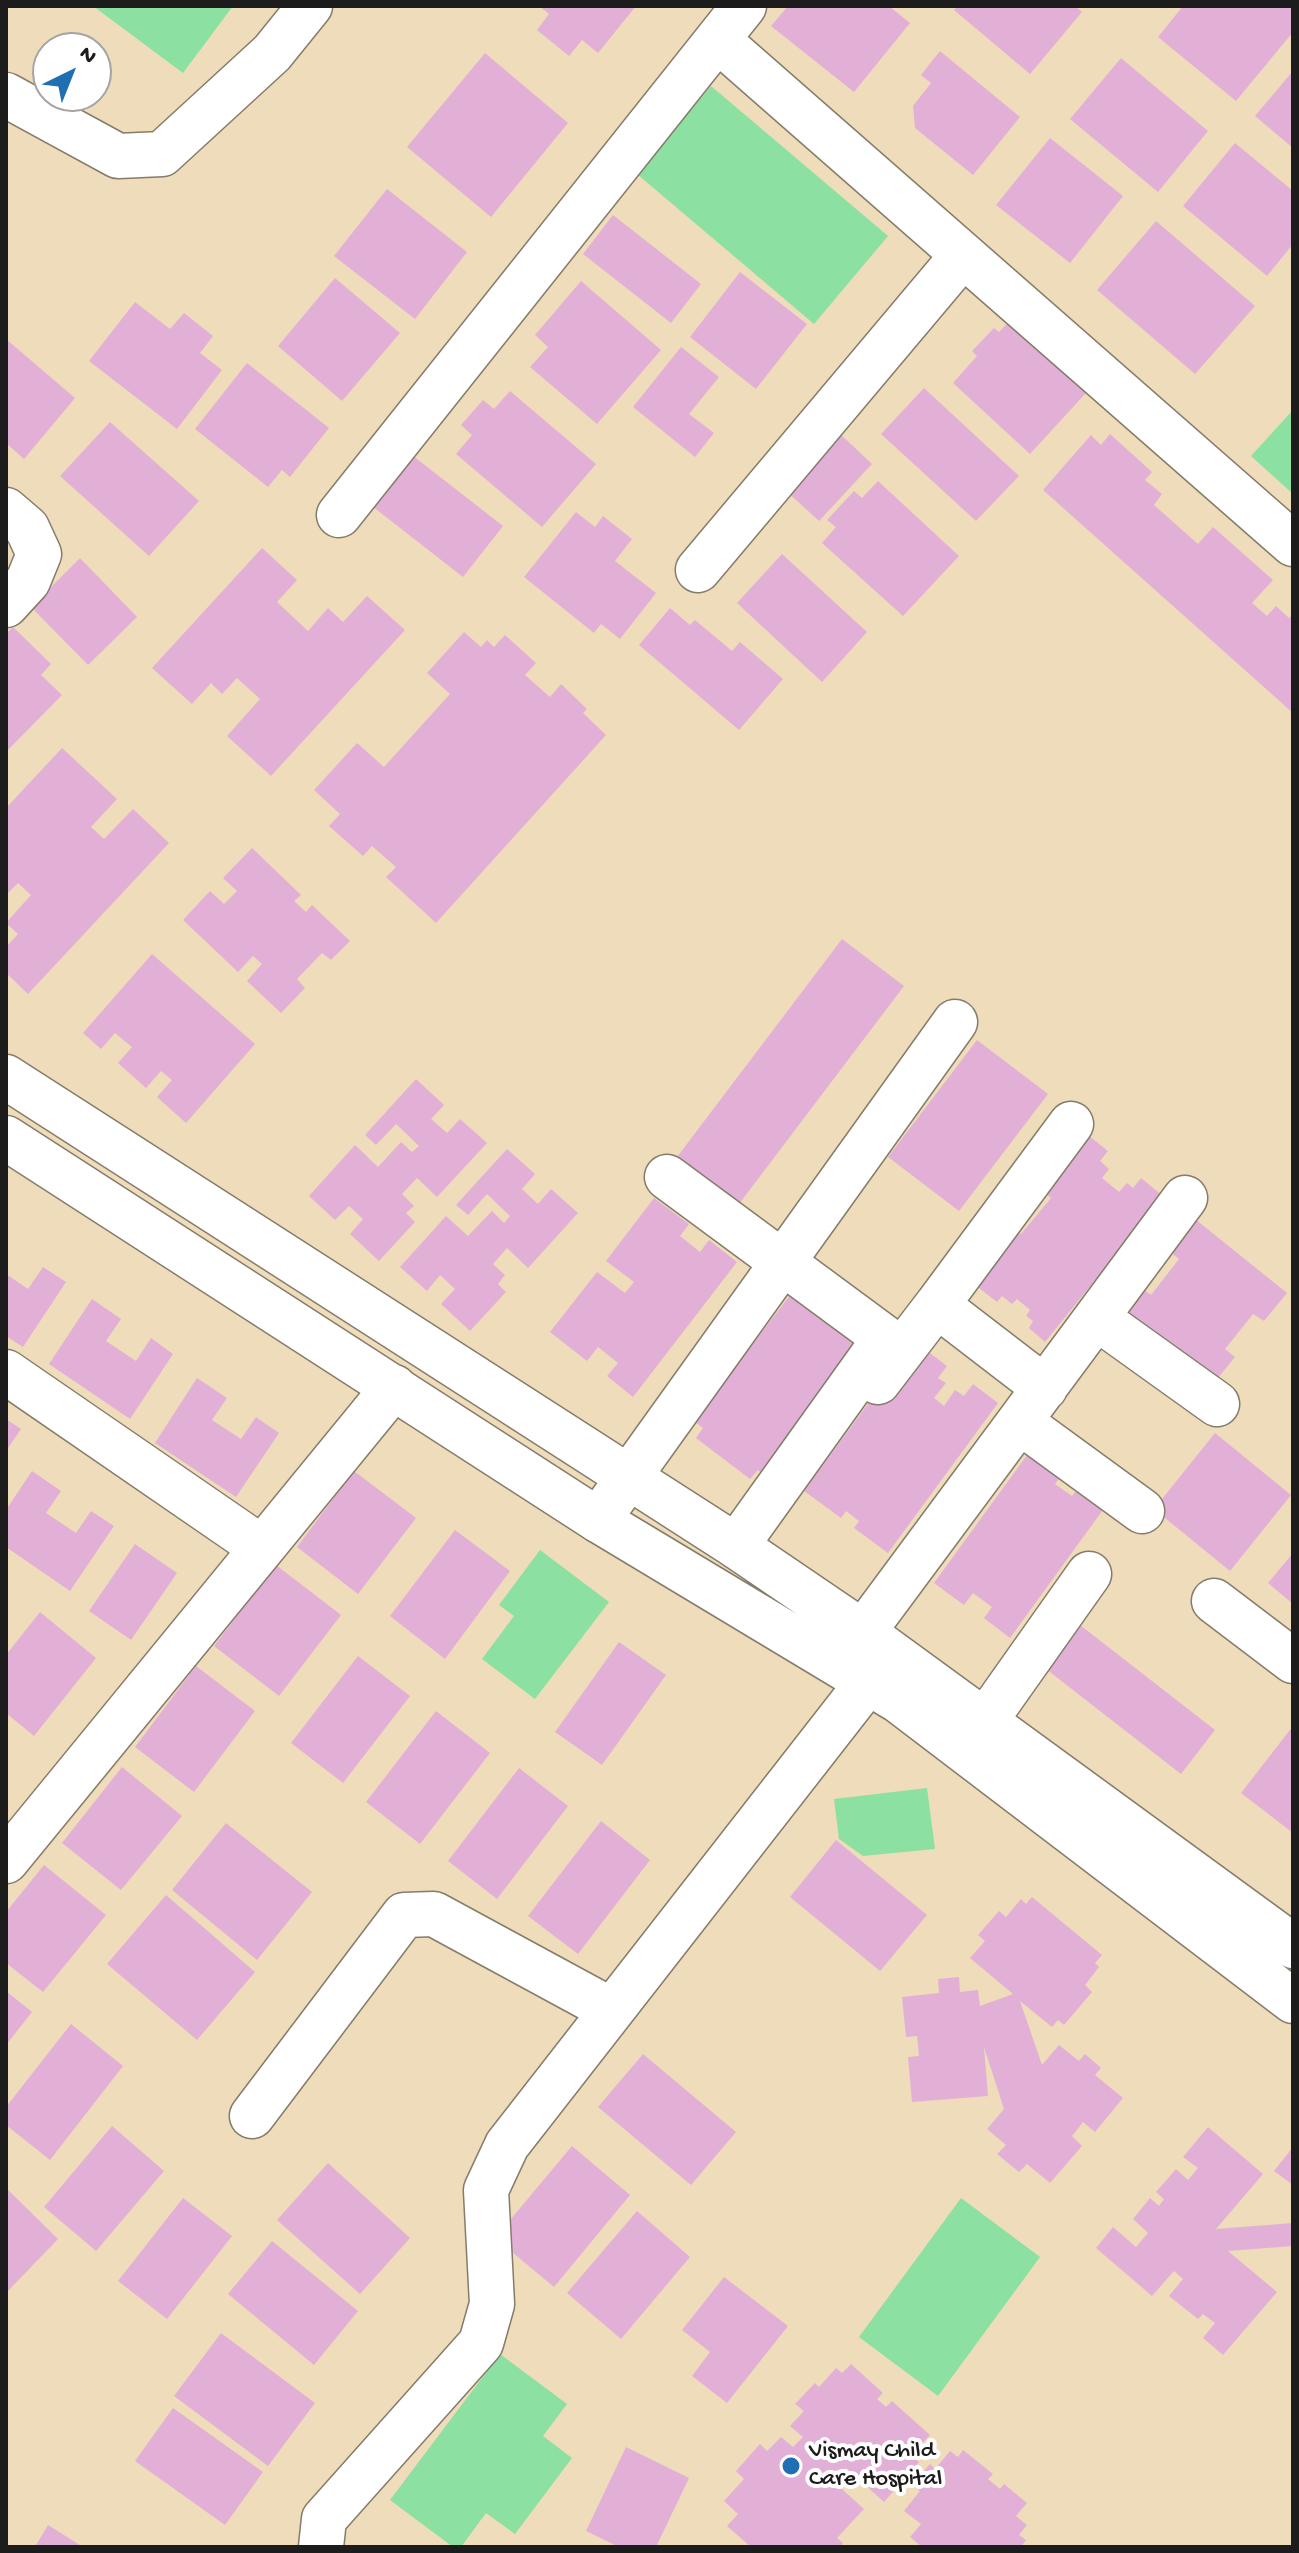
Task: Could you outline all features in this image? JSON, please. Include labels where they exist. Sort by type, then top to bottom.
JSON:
[{"type":"street","points":[[6,95],[118,156],[162,154],[272,53],[310,6]]},
{"type":"street","points":[[339,515],[744,6]]},
{"type":"street","points":[[718,40],[1293,544]]},
{"type":"street","points":[[698,570],[963,255]]},
{"type":"street","points":[[6,510],[27,528],[39,554],[28,581],[6,605]]},
{"type":"street","points":[[598,1520],[955,1022]]},
{"type":"street","points":[[6,1077],[630,1475],[742,1550],[899,1701],[1293,2001]]},
{"type":"street","points":[[742,1550],[937,1305],[1071,1124]]},
{"type":"street","points":[[6,1138],[598,1520],[857,1660],[985,1721],[1293,1946]]},
{"type":"street","points":[[667,1177],[885,1338],[742,1550]]},
{"type":"street","points":[[321,2547],[324,2519],[481,2343],[492,2304],[486,2190],[507,2145],[611,2010],[1033,1405],[1185,1198]]},
{"type":"street","points":[[937,1305],[1033,1405],[1142,1511]]},
{"type":"street","points":[[1097,1318],[1217,1404]]},
{"type":"street","points":[[6,1372],[262,1548]]},
{"type":"street","points":[[6,1861],[394,1387]]},
{"type":"street","points":[[985,1721],[1089,1574]]},
{"type":"street","points":[[1214,1601],[1293,1661]]},
{"type":"street","points":[[252,2116],[404,1915],[434,1914],[611,2010]]},
{"type":"green space","points":[[93,6],[233,6],[183,73]]},
{"type":"green space","points":[[711,86],[888,236],[814,324],[637,174]]},
{"type":"green space","points":[[1293,410],[1293,494],[1251,456]]},
{"type":"green space","points":[[540,1550],[609,1602],[535,1699],[482,1659],[514,1616],[499,1605]]},
{"type":"green space","points":[[927,1788],[935,1849],[863,1856],[839,1839],[834,1799]]},
{"type":"green space","points":[[961,2198],[1040,2257],[938,2396],[859,2337]]},
{"type":"green space","points":[[500,2354],[567,2404],[543,2436],[572,2458],[515,2534],[486,2513],[461,2547],[453,2547],[390,2500]]},
{"type":"building","points":[[539,6],[636,6],[598,53],[582,40],[569,56],[537,30],[549,14]]},
{"type":"building","points":[[788,6],[889,6],[910,23],[854,92],[771,26]]},
{"type":"building","points":[[958,6],[1075,6],[1082,12],[1030,74],[954,10]]},
{"type":"building","points":[[1183,6],[1292,6],[1293,32],[1236,101],[1158,37]]},
{"type":"building","points":[[940,51],[1020,117],[973,175],[915,128],[913,106],[931,83],[921,75]]},
{"type":"building","points":[[485,53],[568,123],[491,217],[407,147]]},
{"type":"building","points":[[1121,58],[1208,131],[1158,192],[1070,119]]},
{"type":"building","points":[[1293,71],[1293,148],[1255,116]]},
{"type":"building","points":[[1050,138],[1123,196],[1070,263],[996,205]]},
{"type":"building","points":[[1235,143],[1293,191],[1293,244],[1267,276],[1183,206]]},
{"type":"building","points":[[387,189],[467,252],[415,319],[334,256]]},
{"type":"building","points":[[613,215],[701,284],[671,323],[583,254]]},
{"type":"building","points":[[1156,221],[1255,306],[1195,374],[1097,290]]},
{"type":"building","points":[[740,272],[807,324],[756,389],[690,337]]},
{"type":"building","points":[[335,278],[400,333],[342,401],[278,346]]},
{"type":"building","points":[[581,281],[661,350],[597,424],[530,367],[548,347],[535,335]]},
{"type":"building","points":[[135,302],[170,329],[184,313],[213,336],[200,353],[222,370],[177,429],[89,361]]},
{"type":"building","points":[[1019,311],[1096,382],[1030,454],[953,383],[977,356],[972,351],[994,328],[999,332]]},
{"type":"building","points":[[6,339],[75,398],[24,459],[6,443]]},
{"type":"building","points":[[681,347],[719,377],[689,414],[714,433],[695,457],[633,407]]},
{"type":"building","points":[[247,363],[329,428],[290,477],[282,470],[268,487],[195,429]]},
{"type":"building","points":[[924,388],[1019,476],[976,521],[881,434]]},
{"type":"building","points":[[510,391],[596,464],[542,527],[456,454],[472,435],[461,425],[483,400],[494,409]]},
{"type":"building","points":[[110,422],[199,501],[149,556],[60,476]]},
{"type":"building","points":[[838,432],[872,464],[819,521],[784,489]]},
{"type":"building","points":[[1110,434],[1152,472],[1145,480],[1162,494],[1154,505],[1198,544],[1213,527],[1273,580],[1252,603],[1267,616],[1276,606],[1289,618],[1293,614],[1293,713],[1043,490],[1091,435],[1101,445]]},
{"type":"building","points":[[408,452],[503,526],[463,577],[368,503]]},
{"type":"building","points":[[878,481],[959,556],[903,616],[822,543],[836,527],[827,520],[854,491],[862,498]]},
{"type":"building","points":[[576,512],[595,527],[603,516],[632,539],[615,561],[656,593],[620,639],[601,624],[594,633],[524,577]]},
{"type":"building","points":[[262,548],[297,580],[277,602],[308,631],[328,608],[343,622],[367,596],[405,630],[271,776],[227,736],[260,699],[237,678],[222,694],[211,683],[192,704],[152,668]]},
{"type":"building","points":[[782,554],[867,632],[822,682],[737,603]]},
{"type":"building","points":[[80,558],[137,617],[88,665],[31,607]]},
{"type":"building","points":[[670,608],[690,625],[695,620],[732,651],[740,642],[783,679],[739,730],[639,645]]},
{"type":"building","points":[[13,627],[51,664],[41,675],[62,695],[6,752],[6,634]]},
{"type":"building","points":[[464,632],[481,647],[487,640],[494,647],[505,635],[536,663],[525,675],[550,697],[561,684],[587,709],[583,713],[606,735],[436,923],[386,877],[396,867],[372,846],[363,856],[329,826],[340,814],[314,790],[357,743],[384,767],[450,694],[427,673]]},
{"type":"building","points":[[62,748],[117,799],[91,827],[104,839],[133,809],[169,843],[28,994],[6,973],[6,947],[18,934],[6,923],[31,895],[18,883],[6,895],[6,808]]},
{"type":"building","points":[[252,848],[301,895],[294,901],[306,912],[312,905],[350,941],[331,960],[322,953],[297,979],[305,988],[281,1013],[247,981],[262,964],[253,956],[238,972],[183,920],[210,891],[224,904],[237,891],[223,878]]},
{"type":"building","points":[[842,939],[904,986],[739,1204],[677,1157]]},
{"type":"building","points":[[152,954],[255,1044],[186,1123],[157,1097],[172,1080],[161,1071],[146,1088],[118,1063],[132,1047],[115,1033],[101,1049],[83,1033]]},
{"type":"building","points":[[977,1040],[1048,1094],[959,1211],[888,1157]]},
{"type":"building","points":[[416,1079],[444,1105],[431,1119],[447,1133],[460,1119],[487,1143],[437,1197],[417,1178],[402,1194],[414,1206],[406,1213],[415,1222],[379,1261],[350,1234],[363,1219],[349,1206],[335,1220],[309,1196],[355,1145],[378,1167],[401,1142],[412,1152],[419,1146],[396,1124],[376,1145],[365,1135]]},
{"type":"building","points":[[1089,1136],[1108,1151],[1100,1161],[1109,1169],[1102,1178],[1119,1192],[1127,1183],[1133,1188],[1141,1178],[1163,1196],[1045,1342],[1029,1328],[1033,1321],[1026,1316],[1030,1310],[1017,1299],[1012,1304],[1002,1296],[997,1302],[970,1281],[1014,1228],[1021,1234],[1051,1198],[1043,1191]]},
{"type":"building","points":[[507,1149],[535,1174],[522,1189],[538,1204],[551,1189],[578,1213],[528,1268],[507,1248],[493,1264],[505,1275],[498,1284],[506,1292],[470,1331],[441,1304],[455,1289],[440,1275],[427,1291],[400,1267],[446,1216],[468,1236],[492,1211],[504,1223],[510,1216],[487,1194],[468,1215],[456,1205]]},
{"type":"building","points":[[654,1198],[689,1224],[680,1236],[700,1252],[709,1240],[737,1262],[633,1397],[607,1376],[618,1363],[598,1347],[587,1361],[550,1332],[597,1272],[625,1293],[634,1282],[606,1261]]},
{"type":"building","points":[[1195,1219],[1287,1293],[1264,1321],[1253,1314],[1225,1349],[1235,1357],[1208,1390],[1117,1316],[1140,1287],[1151,1295],[1179,1259],[1169,1251]]},
{"type":"building","points":[[43,1267],[66,1282],[23,1347],[6,1336],[6,1274],[28,1289]]},
{"type":"building","points":[[794,1290],[863,1344],[763,1474],[758,1470],[750,1479],[696,1438],[703,1428],[694,1421]]},
{"type":"building","points":[[92,1299],[121,1319],[106,1341],[136,1361],[151,1338],[173,1354],[130,1419],[49,1364]]},
{"type":"building","points":[[914,1341],[947,1366],[938,1378],[946,1383],[934,1398],[944,1406],[955,1390],[964,1396],[973,1384],[998,1403],[888,1553],[854,1528],[859,1521],[846,1511],[841,1518],[804,1491]]},
{"type":"building","points":[[197,1378],[227,1398],[212,1420],[241,1439],[256,1417],[279,1433],[236,1497],[155,1443]]},
{"type":"building","points":[[6,1419],[21,1429],[6,1451]]},
{"type":"building","points":[[1215,1433],[1291,1495],[1230,1571],[1154,1509]]},
{"type":"building","points":[[1030,1451],[1062,1475],[1055,1484],[1072,1496],[1079,1487],[1105,1507],[1010,1638],[984,1618],[992,1607],[973,1593],[964,1605],[934,1583]]},
{"type":"building","points":[[32,1471],[61,1491],[46,1513],[76,1533],[91,1511],[114,1526],[70,1591],[6,1547],[6,1510]]},
{"type":"building","points":[[354,1471],[416,1518],[358,1594],[297,1547]]},
{"type":"building","points":[[455,1530],[510,1571],[445,1659],[390,1616]]},
{"type":"building","points":[[135,1544],[177,1573],[131,1640],[89,1611]]},
{"type":"building","points":[[1293,1553],[1293,1604],[1268,1583]]},
{"type":"building","points":[[276,1565],[341,1615],[279,1696],[214,1646]]},
{"type":"building","points":[[40,1612],[96,1658],[34,1736],[6,1713],[6,1655]]},
{"type":"building","points":[[1080,1625],[1215,1730],[1181,1774],[1046,1669]]},
{"type":"building","points":[[619,1642],[666,1675],[602,1765],[555,1732]]},
{"type":"building","points":[[358,1656],[410,1696],[343,1783],[291,1743]]},
{"type":"building","points":[[196,1666],[255,1711],[194,1792],[135,1747]]},
{"type":"building","points":[[436,1711],[490,1753],[420,1844],[366,1802]]},
{"type":"building","points":[[1293,1726],[1293,1833],[1241,1793]]},
{"type":"building","points":[[122,1767],[182,1816],[121,1890],[62,1843]]},
{"type":"building","points":[[519,1768],[568,1806],[497,1899],[448,1861]]},
{"type":"building","points":[[601,1821],[650,1860],[578,1954],[528,1916]]},
{"type":"building","points":[[226,1823],[312,1892],[257,1960],[172,1890]]},
{"type":"building","points":[[836,1840],[927,1915],[880,1971],[790,1897]]},
{"type":"building","points":[[44,1865],[106,1915],[43,1992],[6,1963],[6,1912]]},
{"type":"building","points":[[166,1895],[255,1972],[197,2040],[107,1964]]},
{"type":"building","points":[[1032,1897],[1102,1955],[1095,1963],[1099,1967],[1085,1985],[1092,1992],[1064,2025],[1058,2020],[1052,2027],[1020,2001],[1042,2065],[1059,2045],[1079,2061],[1085,2054],[1101,2068],[1095,2075],[1123,2098],[1095,2132],[1083,2122],[1072,2136],[1082,2146],[1050,2183],[1027,2164],[1019,2172],[997,2154],[1006,2145],[987,2129],[1004,2109],[984,2047],[988,2096],[912,2102],[908,2057],[919,2056],[917,2036],[906,2037],[902,1997],[939,1993],[938,1979],[959,1977],[960,1992],[978,1990],[980,2006],[1013,1994],[970,1958],[985,1941],[978,1935],[999,1911],[1006,1917],[1021,1899],[1026,1904]]},
{"type":"building","points":[[6,1991],[32,2012],[6,2045]]},
{"type":"building","points":[[71,2024],[123,2066],[50,2160],[6,2125],[6,2107]]},
{"type":"building","points":[[643,2054],[736,2132],[691,2185],[598,2107]]},
{"type":"building","points":[[112,2126],[164,2171],[96,2251],[44,2207]]},
{"type":"building","points":[[1208,2127],[1263,2174],[1216,2229],[1293,2223],[1293,2246],[1228,2251],[1277,2292],[1223,2355],[1203,2338],[1215,2323],[1203,2314],[1198,2319],[1169,2296],[1183,2279],[1174,2271],[1152,2296],[1096,2248],[1113,2227],[1136,2247],[1148,2233],[1133,2219],[1150,2198],[1159,2206],[1164,2199],[1156,2192],[1176,2169],[1188,2180],[1198,2168],[1183,2157]]},
{"type":"building","points":[[572,2146],[630,2195],[554,2287],[495,2238]]},
{"type":"building","points":[[1293,2147],[1293,2185],[1274,2171]]},
{"type":"building","points":[[328,2163],[410,2238],[360,2294],[277,2220]]},
{"type":"building","points":[[6,2188],[58,2239],[6,2293]]},
{"type":"building","points":[[183,2198],[232,2236],[167,2319],[118,2281]]},
{"type":"building","points":[[637,2211],[690,2257],[621,2339],[567,2293]]},
{"type":"building","points":[[272,2241],[358,2311],[314,2365],[228,2294]]},
{"type":"building","points":[[724,2277],[788,2326],[727,2403],[692,2376],[710,2352],[682,2330]]},
{"type":"building","points":[[221,2333],[315,2403],[268,2466],[174,2396]]},
{"type":"building","points":[[851,2364],[883,2393],[877,2399],[886,2407],[892,2401],[930,2435],[911,2455],[919,2462],[884,2502],[846,2468],[833,2481],[864,2509],[837,2538],[843,2543],[840,2547],[751,2547],[727,2526],[738,2514],[724,2501],[744,2479],[736,2471],[760,2444],[767,2451],[781,2437],[793,2447],[803,2437],[790,2426],[804,2411],[795,2404],[815,2383],[819,2387],[836,2368],[842,2373]]},
{"type":"building","points":[[173,2408],[263,2472],[225,2525],[135,2461]]},
{"type":"building","points":[[626,2447],[689,2478],[656,2547],[619,2547],[586,2531]]},
{"type":"building","points":[[963,2450],[993,2474],[988,2479],[1000,2489],[1004,2484],[1027,2503],[1016,2516],[1027,2525],[1019,2535],[1026,2540],[1021,2547],[922,2547],[910,2537],[921,2524],[904,2511],[920,2491],[912,2485],[930,2464],[935,2469],[950,2451],[958,2457]]},
{"type":"building","points":[[48,2525],[83,2547],[35,2547]]},
{"type":"place","name":"Vismay Child Care Hospital","points":[[791,2466]]}]
